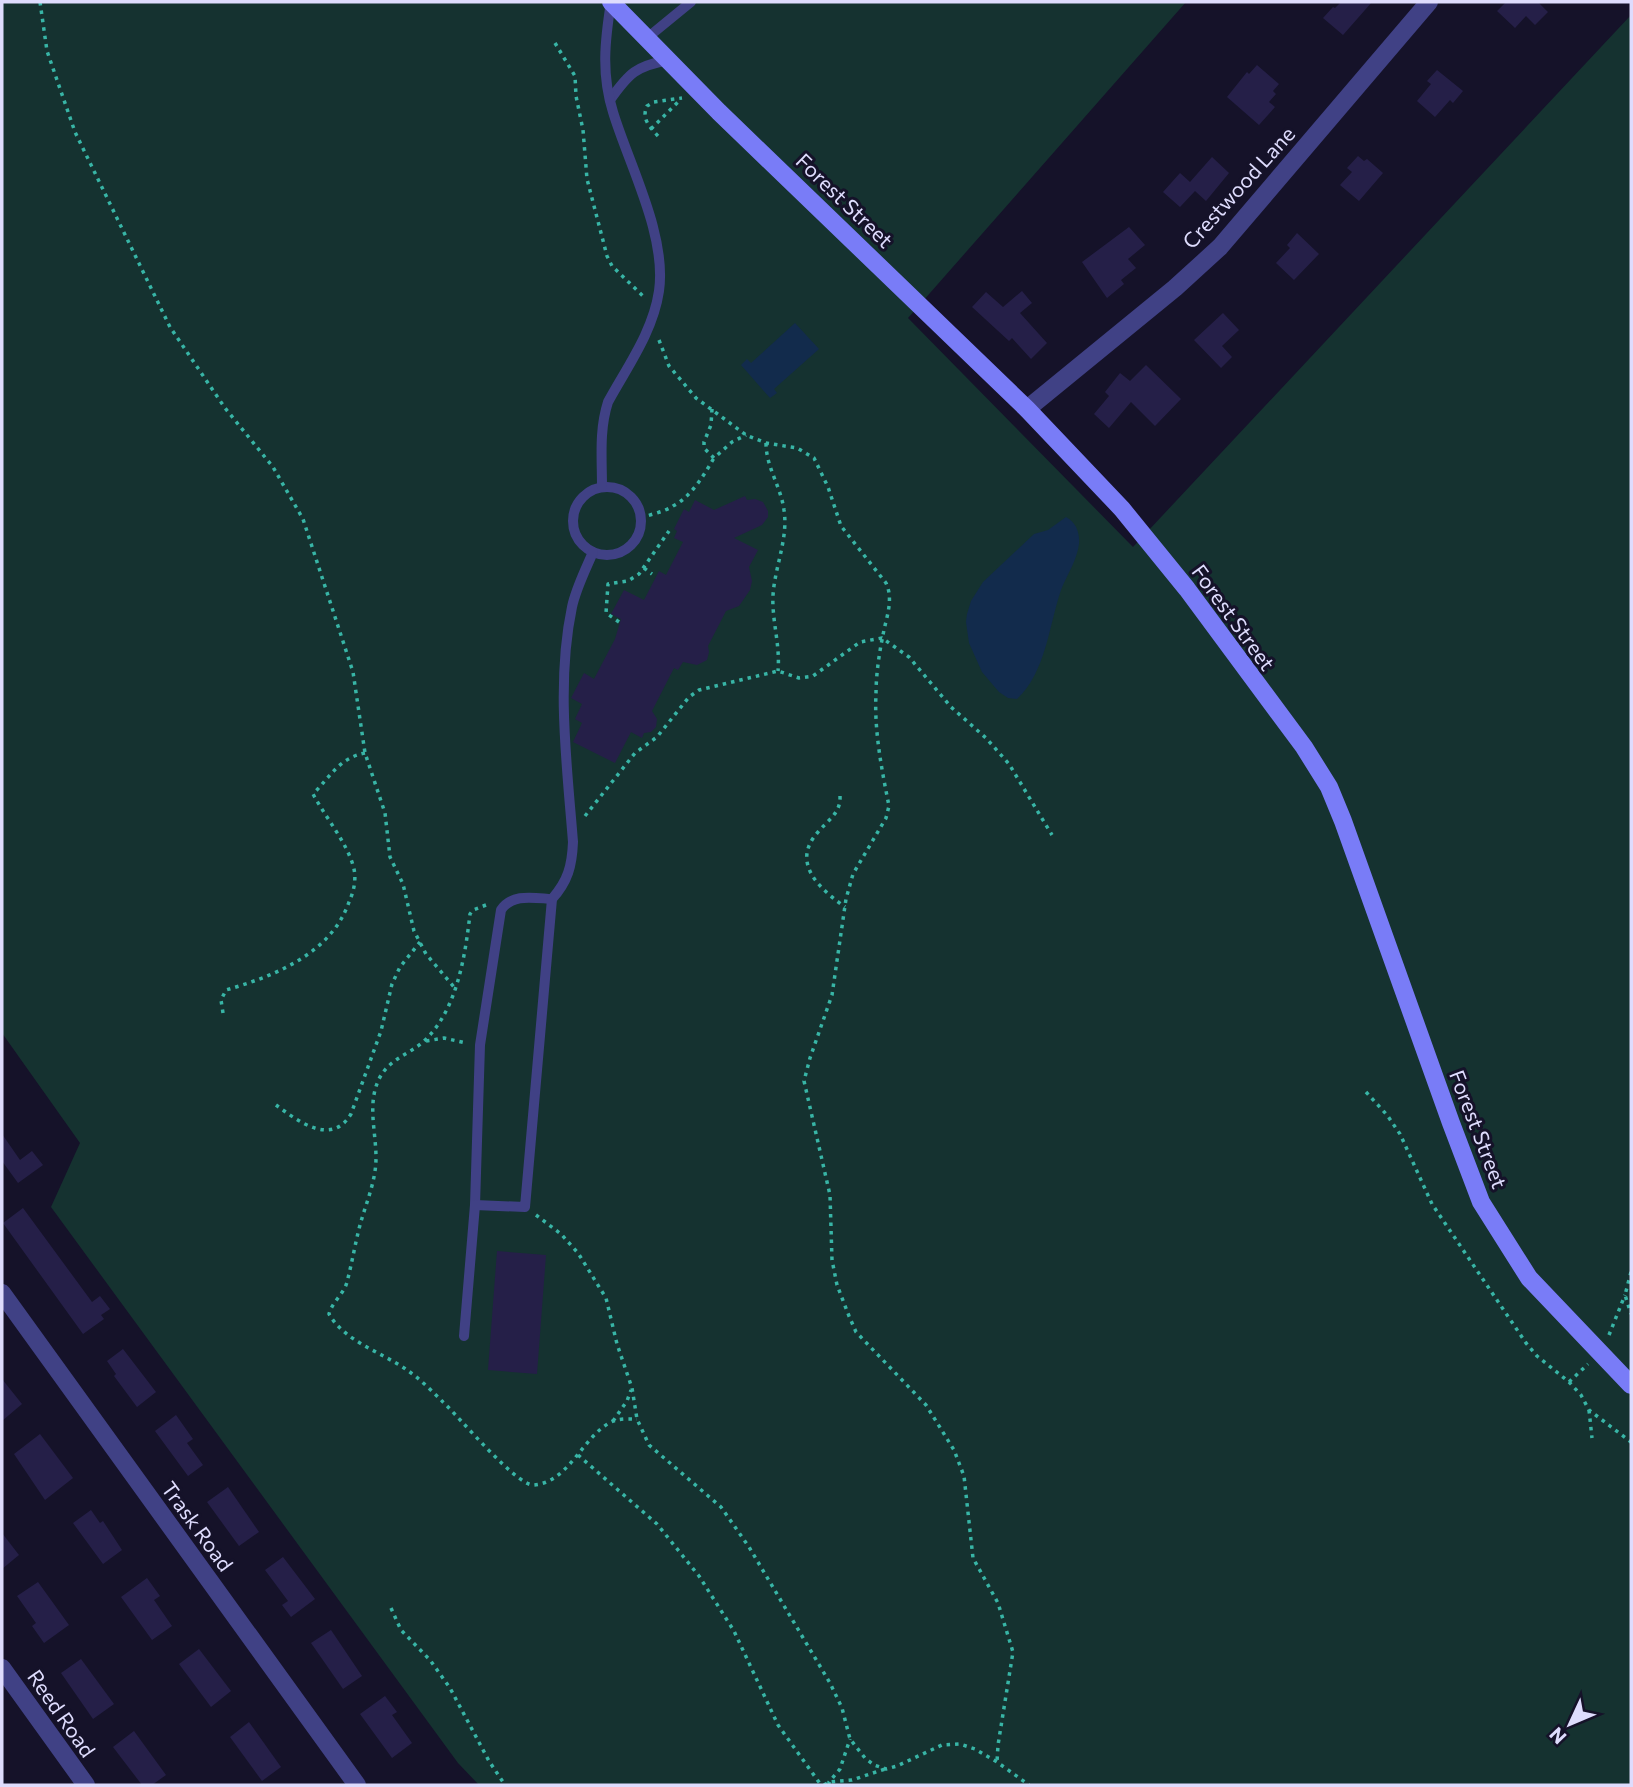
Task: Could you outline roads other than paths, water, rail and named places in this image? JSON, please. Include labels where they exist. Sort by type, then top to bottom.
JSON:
[{"type":"street","name":"Forest Street","points":[[611,2],[669,60],[688,93],[1027,409],[1122,509],[1319,769],[1351,841],[1481,1202],[1530,1278],[1631,1385]]},
{"type":"street","name":"Crestwood Lane","points":[[1027,409],[1175,288],[1220,247],[1429,2]]},
{"type":"street","name":"Trask Road","points":[[2,1293],[357,1785]]},
{"type":"street","name":"Reed Road","points":[[2,1668],[86,1785]]},
{"type":"lane","points":[[602,487],[601,436],[604,414],[651,322],[659,289],[657,247],[610,100],[604,70],[604,45],[611,2]]},
{"type":"lane","points":[[647,38],[691,2]]},
{"type":"lane","points":[[610,100],[638,68],[669,60]]},
{"type":"lane","points":[[602,487],[618,488],[628,494],[636,502],[641,518],[638,535],[632,544],[612,555],[593,552],[581,544],[572,523],[573,512],[586,493],[602,487]]},
{"type":"lane","points":[[475,1205],[525,1207],[552,899],[566,883],[569,875],[572,831],[564,699],[567,639],[572,604],[593,552]]},
{"type":"lane","points":[[464,1336],[475,1205],[480,1045],[501,910],[512,900],[528,897],[552,899]]},
{"type":"water","points":[[795,323],[819,349],[774,389],[777,393],[770,398],[741,365],[747,359],[751,363]]},
{"type":"water","points":[[1066,517],[1078,532],[1076,556],[1061,590],[1041,662],[1027,688],[1017,699],[1008,698],[999,692],[982,672],[969,643],[966,622],[971,601],[983,582],[1034,534],[1048,530]]}]
